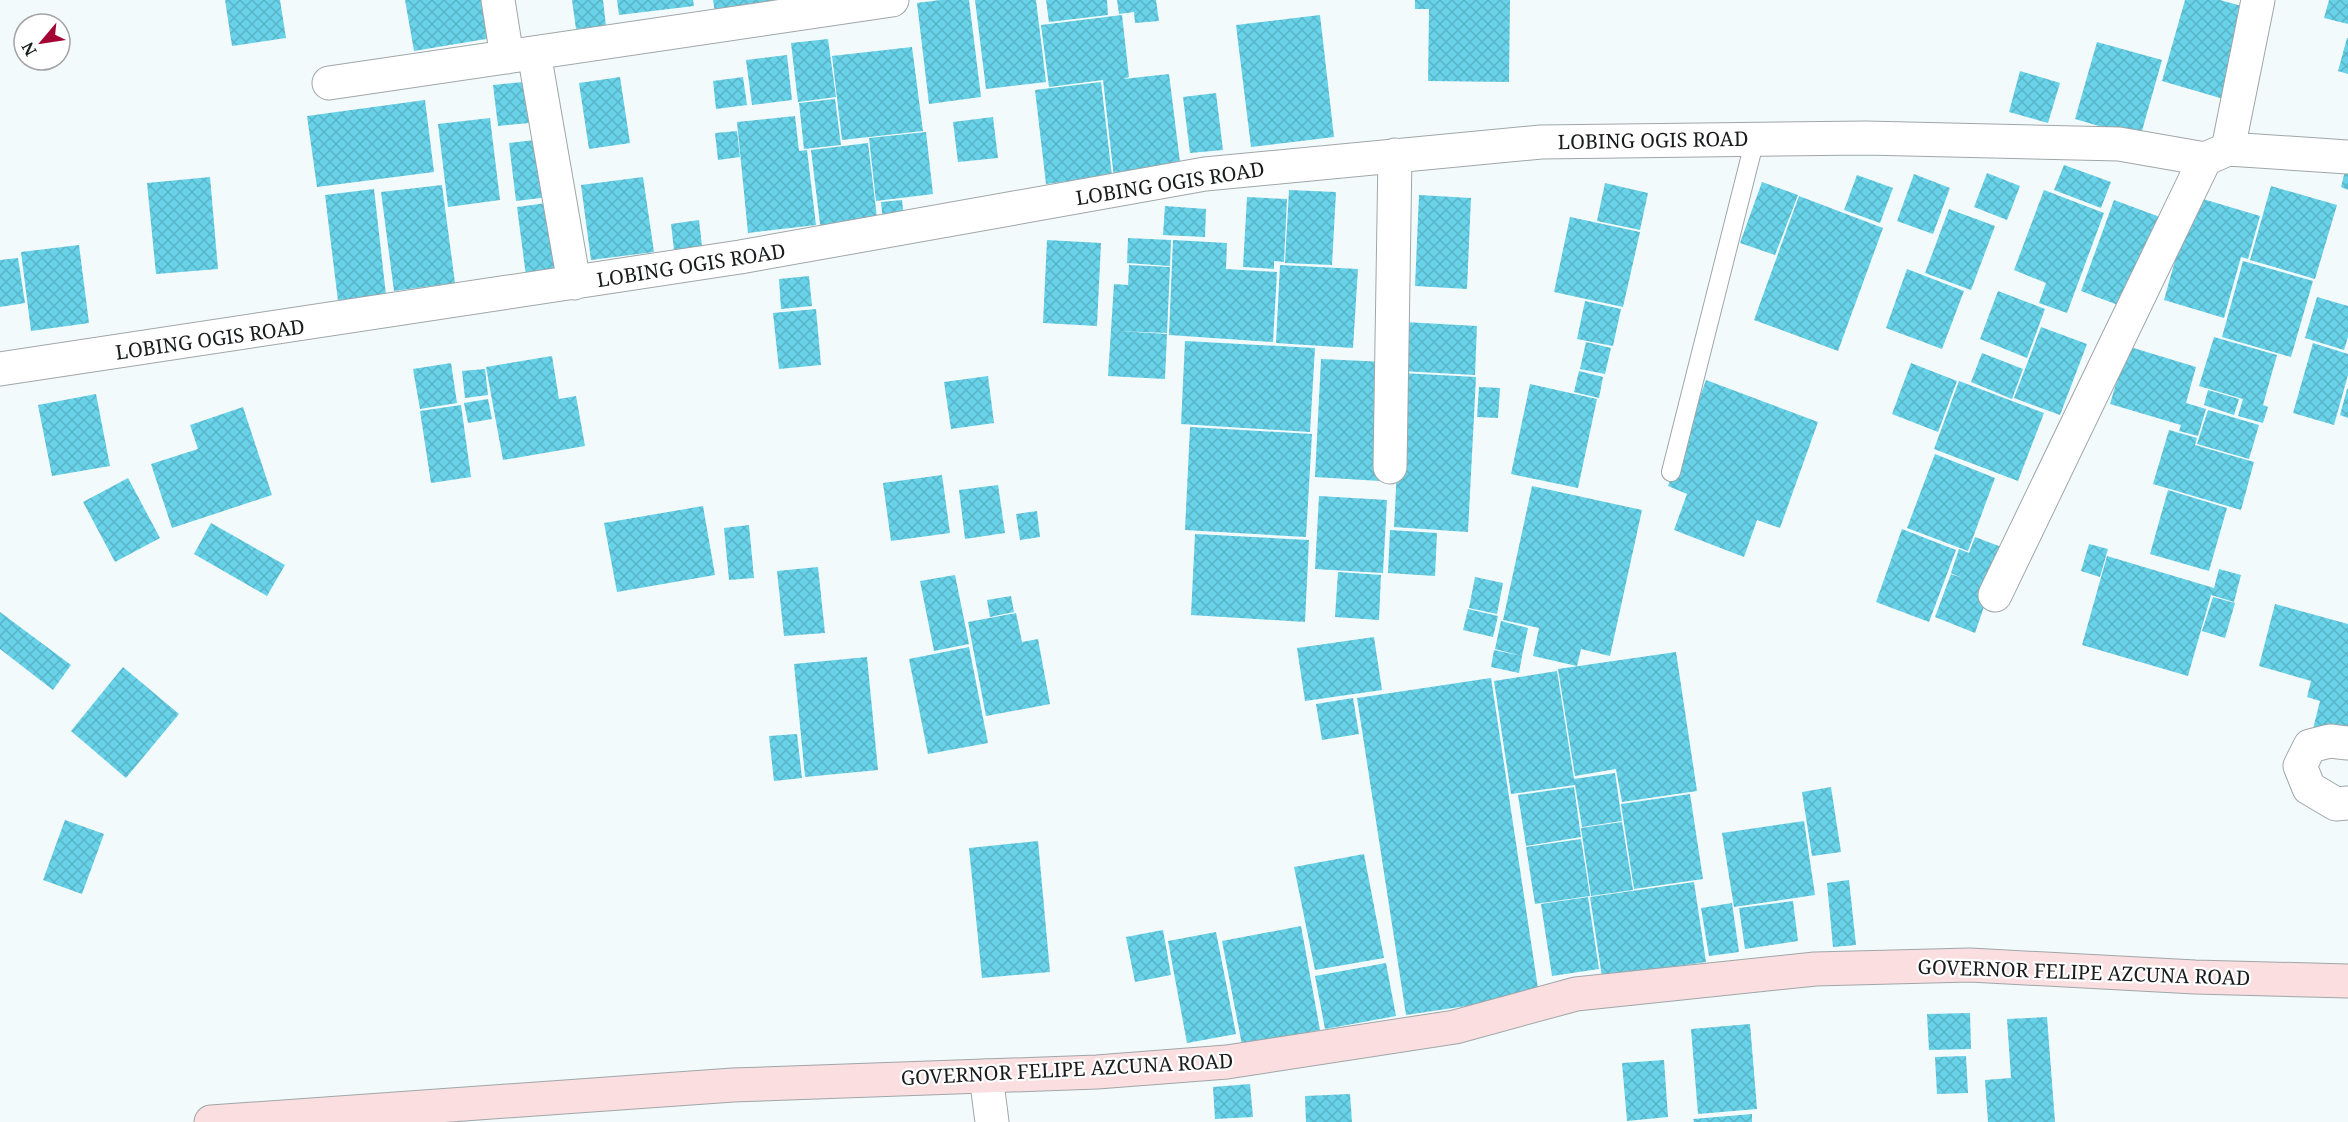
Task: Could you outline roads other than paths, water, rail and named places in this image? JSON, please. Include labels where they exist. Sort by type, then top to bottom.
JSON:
[{"type":"street","points":[[498,0],[521,55],[574,284]]},
{"type":"street","points":[[329,83],[892,0]]},
{"type":"street","points":[[1995,595],[2216,154],[2258,0]]},
{"type":"street","name":"LOBING OGIS ROAD","points":[[0,369],[574,284],[740,257],[1205,174],[1395,155],[1541,142],[1866,138],[2119,144],[2216,154],[2348,157]]},
{"type":"street","points":[[1390,466],[1395,155]]},
{"type":"street","points":[[2348,743],[2330,741],[2310,746],[2300,766],[2309,788],[2336,804],[2348,803]]},
{"type":"street","name":"GOVERNOR FELIPE AZCUNA ROAD","points":[[210,1122],[522,1111],[733,1085],[1097,1072],[1227,1062],[1455,1027],[1576,994],[1815,969],[1970,965],[2195,977],[2348,981]]},
{"type":"street","points":[[986,1076],[992,1122]]},
{"type":"lane","points":[[1671,472],[1755,139]]}]
